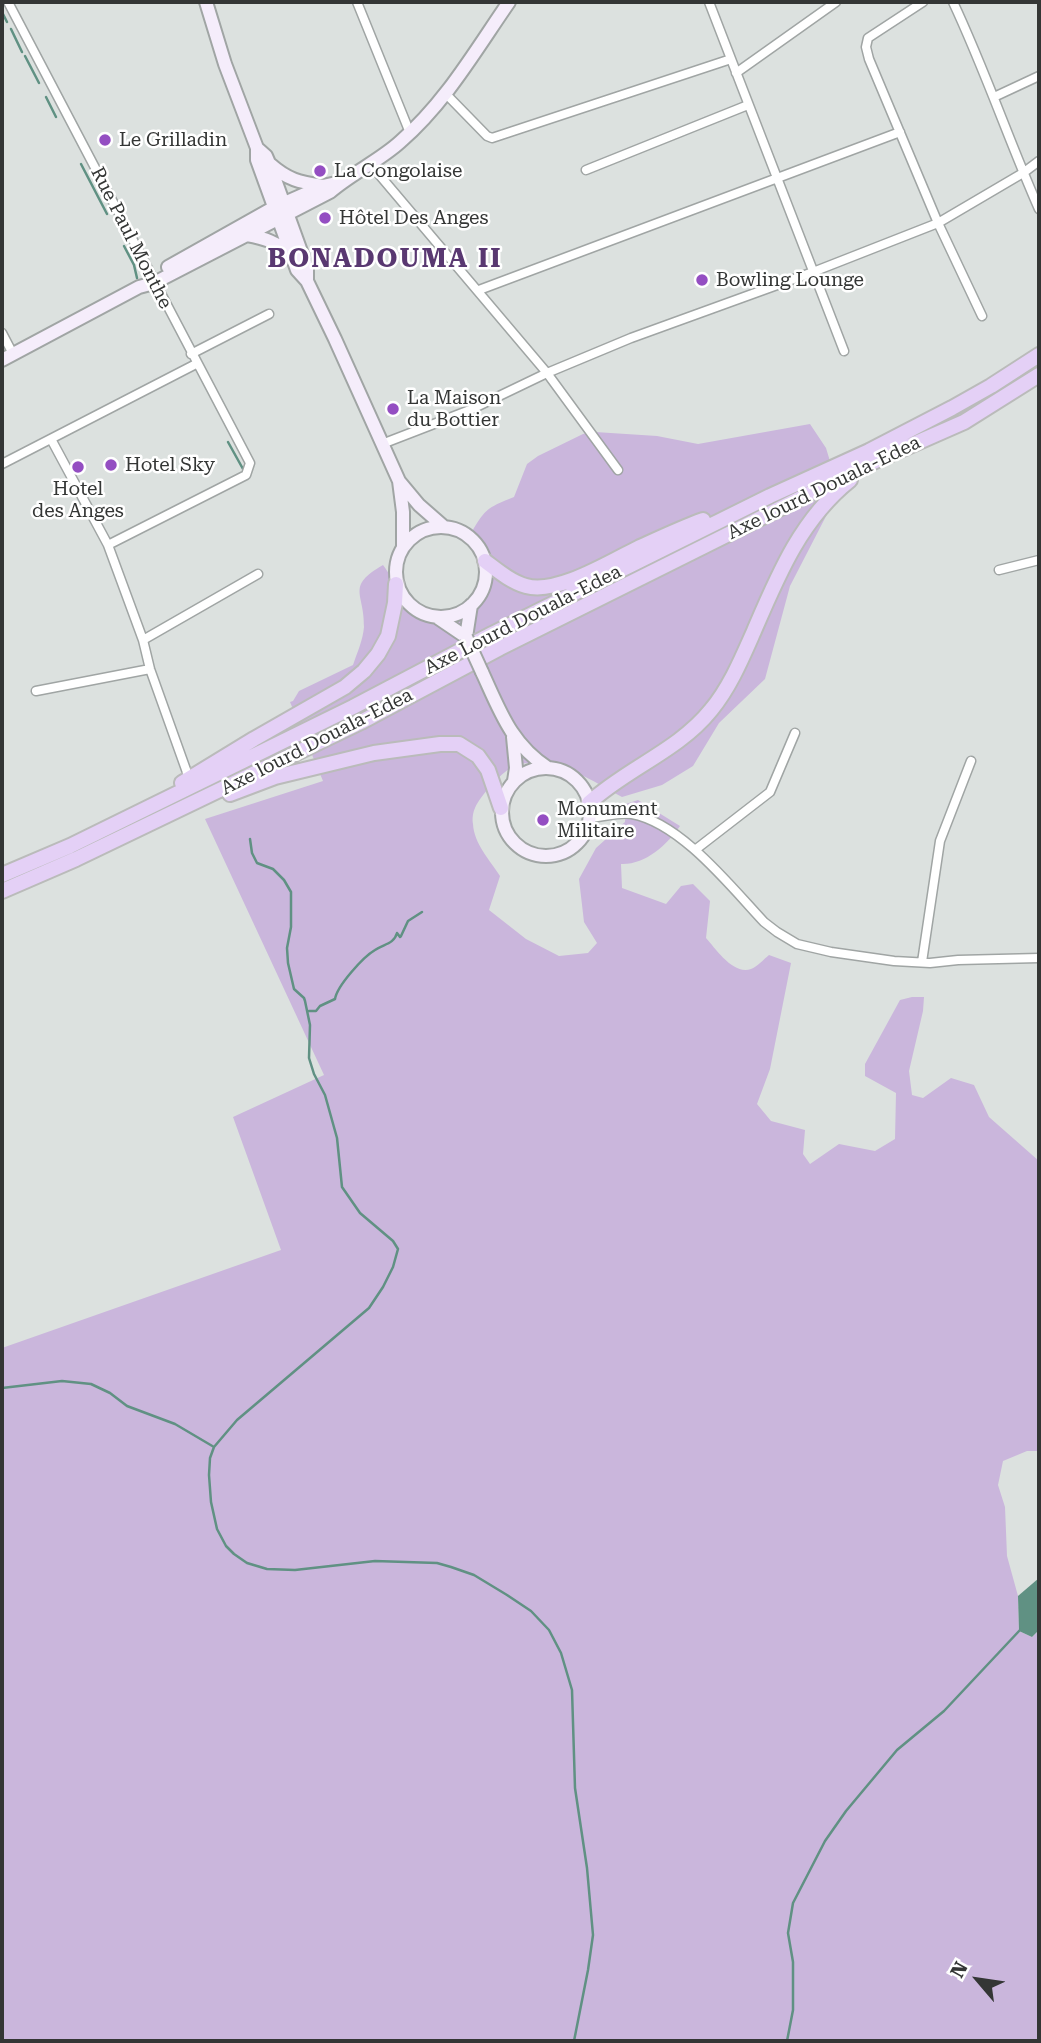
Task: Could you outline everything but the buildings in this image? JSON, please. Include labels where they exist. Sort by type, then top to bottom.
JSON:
[{"type":"highway","name":"Axe Lourd Douala-Edea","points":[[2,875],[70,846],[353,707],[492,634],[770,496],[869,451],[952,408],[1039,355]]},
{"type":"highway","name":"Axe lourd Douala-Edea","points":[[2,891],[76,859],[360,722],[500,648],[873,462],[964,422],[1039,375]]},
{"type":"highway","points":[[590,811],[608,787],[681,740],[711,711],[726,690],[743,657],[787,557],[802,532],[840,488],[873,462]]},
{"type":"highway","points":[[485,561],[520,583],[536,587],[549,586],[572,579],[678,529],[770,496]]},
{"type":"highway","points":[[159,802],[189,778],[345,687],[364,671],[388,636],[392,624],[396,584]]},
{"type":"highway","points":[[166,816],[275,777],[374,753],[440,744],[459,744],[478,756],[488,770],[501,808]]},
{"type":"main road","points":[[206,2],[225,64],[257,148],[257,160],[307,268],[307,281]]},
{"type":"main road","points":[[7,357],[139,287],[247,235],[281,211],[330,192],[371,165],[410,133],[446,94],[505,4]]},
{"type":"main road","points":[[257,148],[269,163],[293,260],[307,281],[399,481],[419,505],[443,526],[461,531],[469,537],[485,561],[486,577],[481,592],[471,605],[452,616],[439,618]]},
{"type":"main road","points":[[269,163],[295,181],[323,186],[341,183]]},
{"type":"main road","points":[[153,280],[323,186]]},
{"type":"main road","points":[[247,235],[273,242],[293,260]]},
{"type":"main road","points":[[399,481],[403,512],[403,547],[396,568],[396,584],[406,602],[416,610],[439,618],[466,637],[513,736],[536,760],[548,768]]},
{"type":"main road","points":[[403,547],[412,537],[427,529],[443,526]]},
{"type":"main road","points":[[466,637],[471,605]]},
{"type":"main road","points":[[513,736],[516,768],[514,781]]},
{"type":"main road","points":[[548,768],[560,770],[579,783],[586,792],[590,811],[585,833],[576,845],[563,853],[548,857],[532,855],[519,848],[508,837],[501,808],[505,794],[514,781],[530,771],[548,768]]},
{"type":"street","name":"Rue Paul Monthe","points":[[8,2],[250,463],[246,475],[108,545]]},
{"type":"street","points":[[357,2],[410,133]]},
{"type":"street","points":[[709,2],[844,351]]},
{"type":"street","points":[[736,73],[836,2]]},
{"type":"street","points":[[923,2],[868,38],[866,41],[869,59],[938,223],[982,316]]},
{"type":"street","points":[[953,2],[1039,209]]},
{"type":"street","points":[[446,94],[492,138],[731,59]]},
{"type":"street","points":[[994,97],[1039,76]]},
{"type":"street","points":[[586,170],[748,105]]},
{"type":"street","points":[[479,290],[900,132]]},
{"type":"street","points":[[382,444],[470,410],[547,373],[631,338],[938,223],[1039,161]]},
{"type":"street","points":[[371,165],[547,373],[618,470]]},
{"type":"street","points":[[191,354],[268,314]]},
{"type":"street","points":[[2,333],[7,357]]},
{"type":"street","points":[[2,464],[196,364]]},
{"type":"street","points":[[51,439],[108,545],[189,778]]},
{"type":"street","points":[[999,570],[1039,560]]},
{"type":"street","points":[[143,640],[258,574]]},
{"type":"street","points":[[36,691],[150,669]]},
{"type":"street","points":[[695,850],[770,792],[795,733]]},
{"type":"street","points":[[922,962],[940,841],[971,761]]},
{"type":"street","points":[[590,811],[607,817],[624,813],[642,817],[688,843],[764,922],[797,944],[894,961],[1039,958]]},
{"type":"shaded area","points":[[810,424],[826,448],[839,491],[790,586],[765,679],[719,723],[693,766],[662,785],[622,797],[564,768],[540,763],[516,765],[499,778],[482,797],[474,810],[474,831],[479,845],[500,876],[489,910],[526,939],[559,956],[588,953],[597,943],[584,922],[579,879],[596,848],[625,822],[626,804],[638,800],[680,826],[655,852],[639,861],[621,864],[622,888],[666,904],[681,886],[693,884],[710,901],[706,938],[731,965],[744,970],[751,969],[769,955],[791,963],[770,1069],[757,1104],[771,1121],[805,1130],[803,1154],[810,1164],[839,1144],[875,1151],[895,1139],[896,1093],[865,1076],[865,1064],[900,1000],[912,997],[924,997],[909,1071],[912,1095],[923,1098],[951,1078],[974,1085],[989,1117],[1039,1161],[1039,1451],[1027,1451],[1003,1461],[998,1485],[1005,1507],[1007,1556],[1018,1596],[1019,1631],[1032,1637],[1039,1630],[1039,2041],[2,2041],[2,1348],[281,1250],[233,1117],[324,1075],[205,819],[323,781],[290,702],[299,691],[353,665],[364,627],[360,591],[364,579],[383,565],[401,595],[415,609],[432,617],[448,617],[463,611],[475,601],[482,587],[485,570],[481,553],[469,537],[487,511],[514,497],[527,464],[538,456],[583,434],[595,432],[657,436],[698,444]]},
{"type":"shaded area","points":[[1039,1578],[1039,1630],[1032,1637],[1019,1631],[1018,1596]]},
{"type":"waterway","points":[[2,12],[7,22]]},
{"type":"waterway","points":[[11,29],[22,52]]},
{"type":"waterway","points":[[25,56],[39,83]]},
{"type":"waterway","points":[[46,97],[56,117]]},
{"type":"waterway","points":[[81,164],[107,214]]},
{"type":"waterway","points":[[124,246],[134,265],[137,278]]},
{"type":"waterway","points":[[228,442],[243,469]]},
{"type":"waterway","points":[[250,839],[257,863],[273,869],[291,892],[288,963],[294,989],[305,1001],[310,1025],[309,1058],[325,1095],[337,1138],[342,1187],[360,1213],[393,1241],[398,1249],[393,1267],[369,1308],[237,1420],[214,1447],[209,1475],[217,1529],[226,1546],[234,1554],[247,1563],[267,1569],[295,1570],[375,1561],[437,1563],[451,1567],[474,1575],[507,1595],[531,1611],[549,1630],[561,1653],[572,1690],[575,1788],[587,1868],[593,1935],[574,2041]]},
{"type":"waterway","points":[[309,1011],[316,1011],[335,999],[351,972],[375,950],[391,942],[397,933],[400,937],[408,921],[422,912]]},
{"type":"waterway","points":[[2,1388],[62,1381],[91,1384],[110,1393],[127,1406],[175,1424],[214,1447]]},
{"type":"waterway","points":[[787,2041],[793,2010],[793,1962],[788,1933],[793,1903],[825,1841],[846,1811],[897,1750],[944,1711],[1020,1630]]},
{"type":"place","name":"Le Grilladin","points":[[105,140]]},
{"type":"place","name":"La Congolaise","points":[[320,171]]},
{"type":"place","name":"Hôtel Des Anges","points":[[325,218]]},
{"type":"place","name":"Bowling Lounge","points":[[702,280]]},
{"type":"place","name":"La Maison du Bottier","points":[[393,409]]},
{"type":"place","name":"Hotel Sky","points":[[111,465]]},
{"type":"place","name":"Hotel des Anges","points":[[78,467]]},
{"type":"place","name":"Monument Militaire","points":[[543,820]]},
{"type":"district","name":"BONADOUMA II","points":[[385,259]]}]
